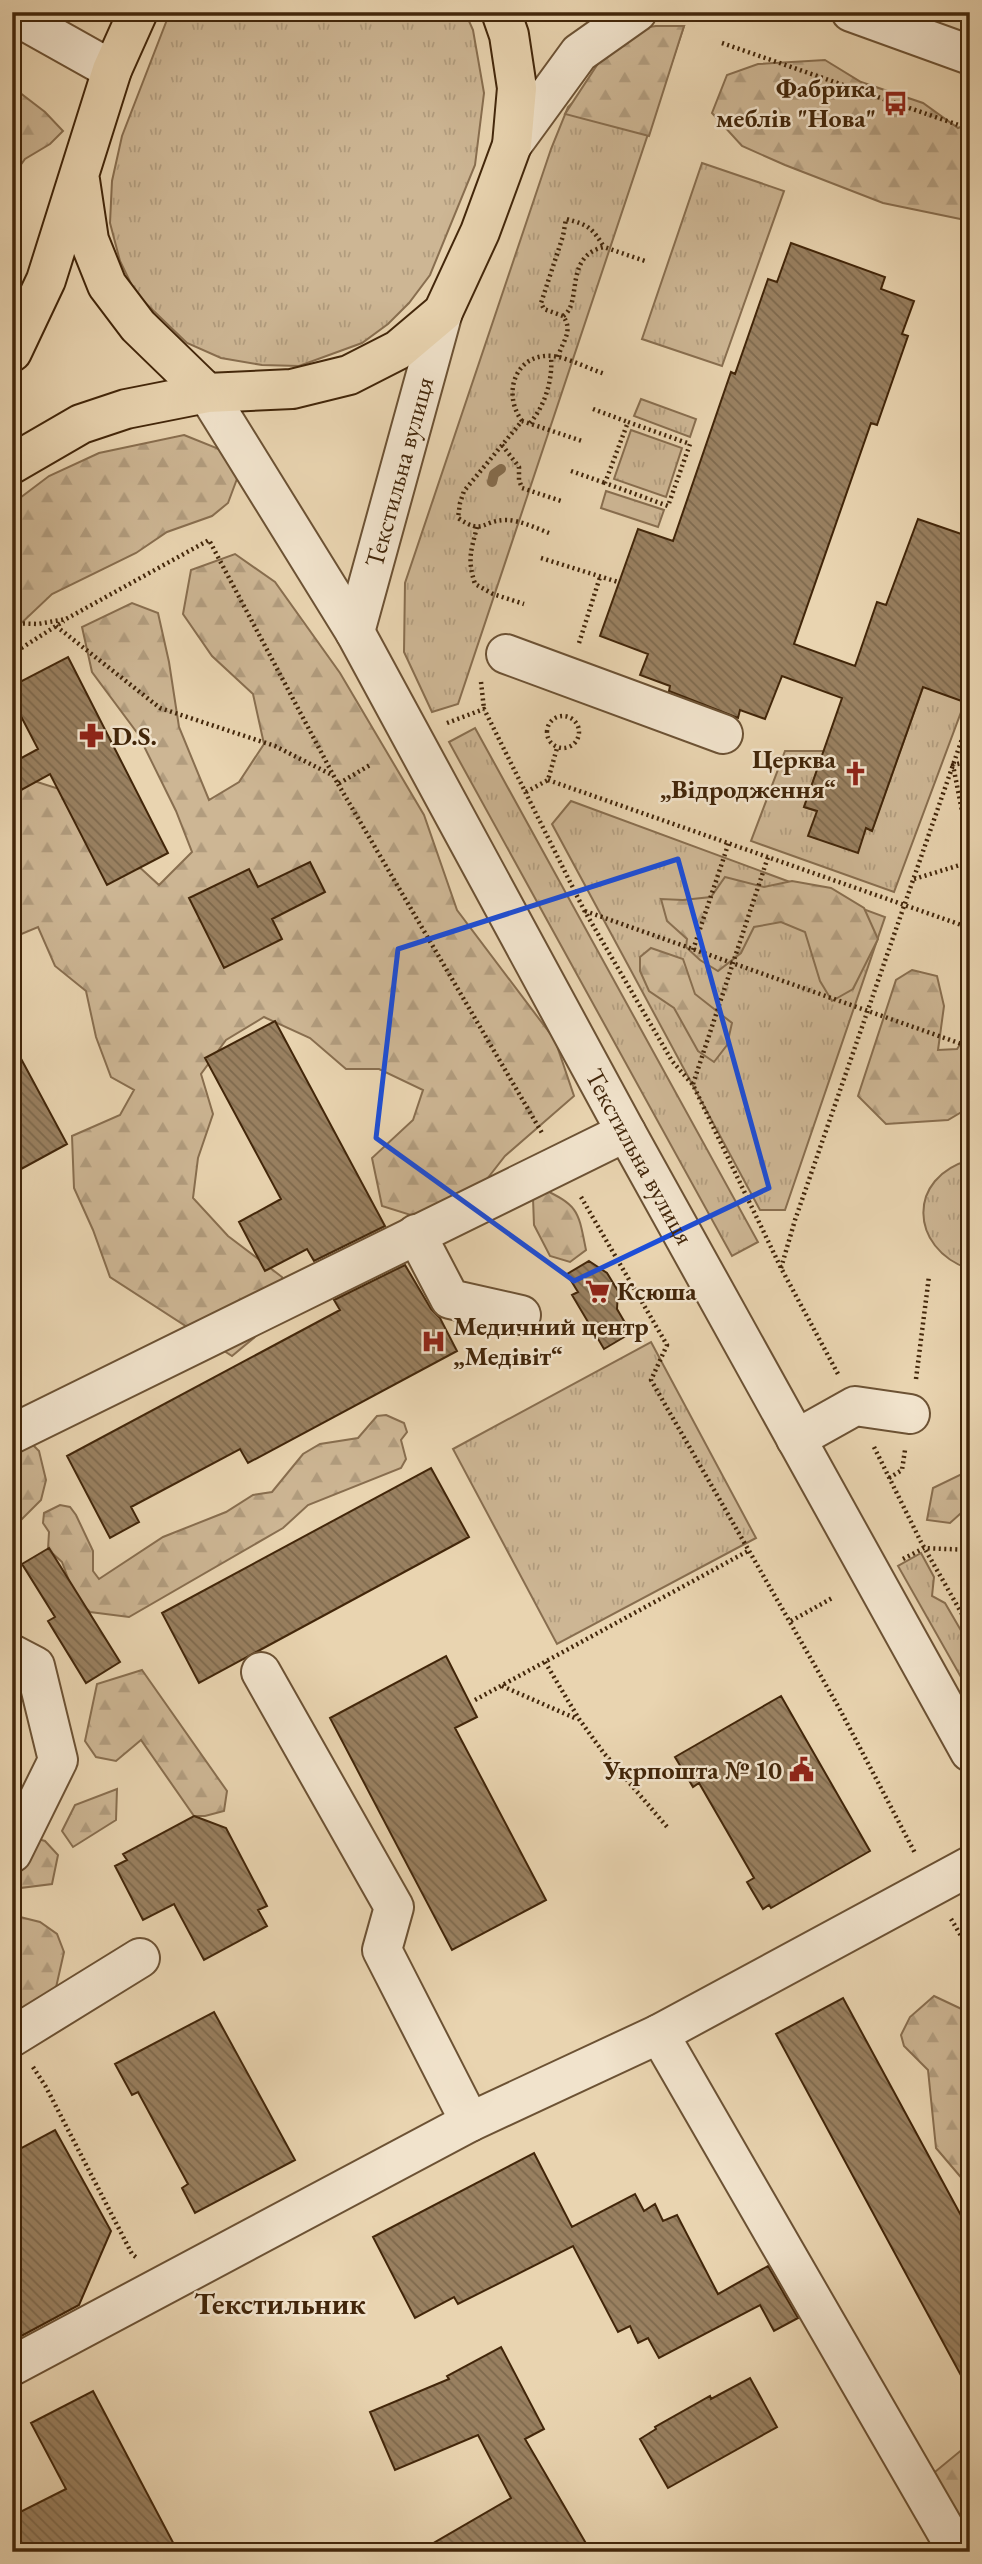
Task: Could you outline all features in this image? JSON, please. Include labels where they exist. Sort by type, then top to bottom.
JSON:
[{"type":"main road","points":[[12,352],[46,279],[112,70],[138,12]]},
{"type":"main road","points":[[12,464],[81,424],[126,409],[207,393],[292,389],[349,375],[398,350],[443,312],[480,232],[512,145],[517,88],[509,35],[501,12]]},
{"type":"main road","points":[[79,171],[89,240],[107,285],[138,326],[207,393]]},
{"type":"street","points":[[512,145],[579,53],[637,12]]},
{"type":"street","points":[[851,12],[970,55]]},
{"type":"street","points":[[12,14],[112,70]]},
{"type":"street","name":"Текстильна вулиця","points":[[355,632],[443,312]]},
{"type":"street","name":"Текстильна вулиця","points":[[207,393],[355,632],[626,1132],[970,1752]]},
{"type":"street","points":[[506,654],[723,734]]},
{"type":"street","points":[[12,1434],[626,1132]]},
{"type":"street","points":[[416,1234],[450,1298],[521,1315]]},
{"type":"street","points":[[796,1439],[855,1406],[910,1413]]},
{"type":"street","points":[[12,1654],[35,1666],[58,1760],[12,1853]]},
{"type":"street","points":[[261,1672],[394,1907],[382,1950],[470,2122]]},
{"type":"street","points":[[12,2366],[470,2122],[659,2034],[970,1866]]},
{"type":"street","points":[[13,2037],[140,1958]]},
{"type":"street","points":[[659,2034],[958,2552]]},
{"type":"path","points":[[722,43],[970,129]]},
{"type":"path","points":[[558,357],[569,330],[568,322],[563,316],[544,309],[541,303],[542,292],[563,236],[566,219],[588,226],[597,233],[604,247]]},
{"type":"path","points":[[563,316],[568,313],[571,305],[576,271],[598,248],[604,247],[645,261]]},
{"type":"path","points":[[530,423],[550,384],[551,357]]},
{"type":"path","points":[[582,441],[522,421],[514,411],[512,400],[515,374],[533,360],[558,357],[605,374]]},
{"type":"path","points":[[571,471],[668,506],[690,444],[593,409]]},
{"type":"path","points":[[522,421],[464,491],[458,518],[469,526],[482,528],[496,521],[509,520],[550,533]]},
{"type":"path","points":[[605,483],[628,422]]},
{"type":"path","points":[[502,445],[519,467],[522,488],[561,501]]},
{"type":"path","points":[[477,527],[470,553],[475,584],[493,594],[524,604]]},
{"type":"path","points":[[12,654],[66,620],[209,540],[333,776],[667,1345],[651,1380],[791,1621],[932,1886],[970,1951]]},
{"type":"path","points":[[541,558],[618,582]]},
{"type":"path","points":[[568,676],[600,577]]},
{"type":"path","points":[[12,623],[38,624],[66,620]]},
{"type":"path","points":[[56,626],[160,708],[275,746],[333,776]]},
{"type":"path","points":[[440,726],[484,709],[584,910],[672,1061],[692,1085],[781,1268],[855,1406],[924,1548],[970,1628]]},
{"type":"path","points":[[568,716],[578,724],[579,737],[570,747],[557,748],[547,739],[547,727],[555,717],[568,716]]},
{"type":"path","points":[[781,1268],[795,1220],[970,716]]},
{"type":"path","points":[[526,792],[548,780],[557,748]]},
{"type":"path","points":[[953,765],[970,761]]},
{"type":"path","points":[[338,784],[370,765]]},
{"type":"path","points":[[953,765],[970,852]]},
{"type":"path","points":[[548,780],[970,928]]},
{"type":"path","points":[[693,950],[729,842]]},
{"type":"path","points":[[692,1085],[768,857]]},
{"type":"path","points":[[913,879],[970,863]]},
{"type":"path","points":[[584,910],[970,1047]]},
{"type":"path","points":[[902,1560],[924,1548],[969,1549]]},
{"type":"path","points":[[475,1700],[748,1551]]},
{"type":"path","points":[[791,1621],[834,1597]]},
{"type":"path","points":[[545,1662],[579,1719],[603,1752],[668,1828]]},
{"type":"path","points":[[501,1686],[579,1719]]},
{"type":"path","points":[[13,2037],[46,2087],[132,2254],[170,2281]]},
{"type":"highlighted area","points":[[678,859],[769,1188],[574,1281],[376,1138],[398,949]]},
{"type":"green space","points":[[170,12],[465,12],[473,30],[484,93],[475,165],[430,275],[409,303],[388,324],[362,343],[299,366],[262,365],[221,358],[187,343],[136,294],[120,261],[110,223],[112,181],[122,136]]},
{"type":"green space","points":[[656,26],[684,26],[458,704],[432,712],[404,652],[405,583],[551,149],[568,107]]},
{"type":"green space","points":[[684,26],[649,136],[565,114],[601,59],[634,29]]},
{"type":"green space","points":[[12,43],[20,74],[19,92],[45,112],[63,131],[50,144],[25,159],[12,177]]},
{"type":"green space","points":[[825,60],[861,82],[923,103],[958,128],[970,123],[970,221],[883,203],[785,165],[742,146],[712,113],[727,75],[758,64]]},
{"type":"green space","points":[[702,163],[784,191],[722,366],[642,339]]},
{"type":"green space","points":[[641,399],[696,419],[690,437],[634,416]]},
{"type":"green space","points":[[631,430],[682,448],[666,497],[614,479]]},
{"type":"green space","points":[[184,435],[224,451],[241,468],[228,503],[212,516],[167,532],[136,553],[52,594],[12,632],[12,504],[49,476],[99,453]]},
{"type":"green space","points":[[606,491],[664,510],[658,527],[601,508]]},
{"type":"green space","points":[[235,554],[275,582],[340,673],[424,815],[457,910],[555,1040],[574,1096],[505,1156],[480,1188],[417,1217],[382,1206],[372,1158],[413,1120],[423,1090],[379,1069],[346,1069],[310,1038],[264,1017],[226,1040],[201,1074],[213,1114],[198,1158],[193,1198],[228,1236],[282,1277],[290,1308],[232,1356],[110,1277],[74,1188],[72,1136],[120,1115],[134,1090],[111,1077],[96,1037],[86,991],[55,966],[38,927],[12,938],[12,780],[31,780],[100,802],[124,853],[159,885],[192,852],[176,811],[138,734],[92,672],[82,627],[132,603],[158,613],[179,727],[209,800],[239,782],[264,744],[253,694],[212,656],[183,614],[191,570]]},
{"type":"green space","points":[[945,626],[970,688],[894,892],[751,841],[785,751],[824,751],[804,807],[872,830]]},
{"type":"green space","points":[[475,728],[758,1242],[732,1256],[449,742]]},
{"type":"green space","points":[[571,801],[885,917],[785,1210],[760,1210],[552,824]]},
{"type":"green space","points":[[725,877],[764,887],[792,881],[831,888],[864,908],[878,939],[853,989],[832,1001],[820,981],[805,932],[781,922],[754,927],[741,953],[718,971],[700,960],[686,947],[687,939],[667,921],[661,899],[711,897]]},
{"type":"green space","points":[[651,948],[683,959],[695,994],[732,1023],[727,1045],[714,1062],[698,1051],[674,1008],[649,991],[640,971],[640,957]]},
{"type":"green space","points":[[912,970],[937,976],[944,1006],[938,1050],[957,1049],[970,1030],[970,1107],[948,1120],[886,1124],[858,1096],[896,980]]},
{"type":"green space","points":[[970,1160],[969,1269],[949,1259],[935,1246],[926,1230],[923,1213],[926,1196],[935,1181],[949,1169]]},
{"type":"green space","points":[[541,1188],[570,1205],[578,1218],[586,1250],[570,1262],[550,1256],[534,1225],[533,1198]]},
{"type":"green space","points":[[651,1342],[756,1538],[557,1644],[453,1449]]},
{"type":"green space","points":[[386,1415],[404,1423],[407,1432],[401,1440],[406,1459],[401,1468],[308,1505],[283,1528],[129,1617],[90,1612],[75,1597],[62,1562],[48,1549],[49,1532],[43,1523],[44,1513],[60,1505],[70,1507],[93,1551],[93,1571],[99,1579],[163,1537],[226,1512],[253,1495],[272,1492],[303,1454],[320,1444],[358,1438],[377,1416]]},
{"type":"green space","points":[[24,1436],[39,1451],[46,1480],[41,1500],[12,1529],[12,1437]]},
{"type":"green space","points":[[970,1470],[970,1505],[950,1523],[927,1520],[933,1488]]},
{"type":"green space","points":[[921,1553],[934,1577],[932,1596],[945,1603],[970,1646],[970,1693],[898,1566]]},
{"type":"green space","points":[[142,1670],[227,1791],[224,1811],[194,1816],[141,1740],[116,1761],[96,1757],[85,1741],[97,1684]]},
{"type":"green space","points":[[117,1789],[116,1820],[73,1847],[62,1831],[75,1805]]},
{"type":"green space","points":[[16,1833],[45,1841],[58,1855],[52,1884],[12,1889],[12,1835]]},
{"type":"green space","points":[[12,1915],[40,1922],[57,1934],[64,1952],[55,1992],[12,2026]]},
{"type":"green space","points":[[934,1996],[970,2013],[970,2188],[936,2148],[928,2070],[904,2046],[901,2035],[910,2017]]},
{"type":"green space","points":[[970,2443],[970,2520],[943,2506],[930,2476]]},
{"type":"building","points":[[791,243],[885,277],[881,289],[914,301],[902,334],[908,336],[877,425],[871,423],[794,644],[855,666],[877,602],[886,605],[918,519],[970,537],[970,704],[923,687],[872,831],[866,828],[858,853],[808,836],[817,811],[804,807],[842,698],[782,676],[765,719],[740,710],[738,718],[669,691],[670,686],[640,675],[648,654],[600,636],[638,529],[673,541],[731,372],[735,374],[768,279],[777,282]]},
{"type":"building","points":[[68,657],[168,853],[107,885],[50,774],[12,795],[12,763],[38,749],[12,699],[12,686]]},
{"type":"building","points":[[310,862],[325,892],[272,919],[282,939],[224,968],[189,898],[249,869],[258,887]]},
{"type":"building","points":[[275,1021],[385,1226],[314,1261],[307,1249],[265,1271],[239,1222],[281,1199],[205,1058]]},
{"type":"building","points":[[12,1042],[67,1144],[12,1174]]},
{"type":"building","points":[[589,1261],[607,1273],[618,1291],[617,1309],[631,1333],[604,1349],[572,1295],[578,1292],[567,1274]]},
{"type":"building","points":[[405,1265],[431,1309],[440,1318],[457,1351],[248,1463],[240,1449],[131,1507],[139,1522],[110,1538],[67,1456],[340,1310],[334,1300]]},
{"type":"building","points":[[431,1468],[469,1537],[199,1683],[162,1613]]},
{"type":"building","points":[[49,1548],[120,1662],[86,1683],[48,1621],[55,1617],[22,1564]]},
{"type":"building","points":[[446,1656],[477,1717],[455,1728],[546,1900],[452,1950],[330,1718]]},
{"type":"building","points":[[781,1696],[870,1851],[771,1908],[769,1905],[763,1909],[747,1882],[754,1878],[699,1783],[693,1787],[675,1757]]},
{"type":"building","points":[[194,1816],[226,1828],[267,1906],[258,1910],[267,1926],[204,1960],[174,1904],[143,1920],[115,1866],[127,1860],[123,1854]]},
{"type":"building","points":[[843,1998],[970,2232],[970,2392],[776,2034]]},
{"type":"building","points":[[214,2012],[295,2160],[195,2213],[182,2188],[188,2184],[138,2092],[132,2095],[115,2064]]},
{"type":"building","points":[[55,2130],[111,2231],[79,2305],[12,2341],[12,2153]]},
{"type":"building","points":[[534,2153],[572,2227],[635,2194],[644,2211],[655,2204],[663,2221],[677,2215],[718,2294],[768,2266],[798,2318],[774,2331],[760,2305],[659,2358],[648,2338],[638,2343],[630,2326],[618,2332],[573,2246],[458,2304],[454,2297],[415,2318],[373,2237]]},
{"type":"building","points":[[501,2347],[544,2429],[525,2439],[591,2552],[418,2552],[511,2498],[478,2435],[395,2470],[370,2412],[449,2379],[447,2376]]},
{"type":"building","points":[[750,2378],[777,2427],[668,2488],[640,2439],[656,2429],[655,2427],[710,2396],[711,2399]]},
{"type":"building","points":[[93,2391],[178,2552],[12,2552],[12,2516],[66,2489],[31,2423]]},
{"type":"waterway","points":[[492,482],[494,474],[501,469]]},
{"type":"place","name":"Фабрика меблів \"Нова\"","points":[[896,103]]},
{"type":"place","name":"D.S.","points":[[92,736]]},
{"type":"place","name":"Церква „Відродження“","points":[[856,774]]},
{"type":"place","name":"Ксюша","points":[[597,1291]]},
{"type":"place","name":"Медичний центр „Медівіт“","points":[[433,1341]]},
{"type":"place","name":"Укрпошта № 10","points":[[802,1770]]},
{"type":"district","name":"Текстильник","points":[[280,2304]]}]
